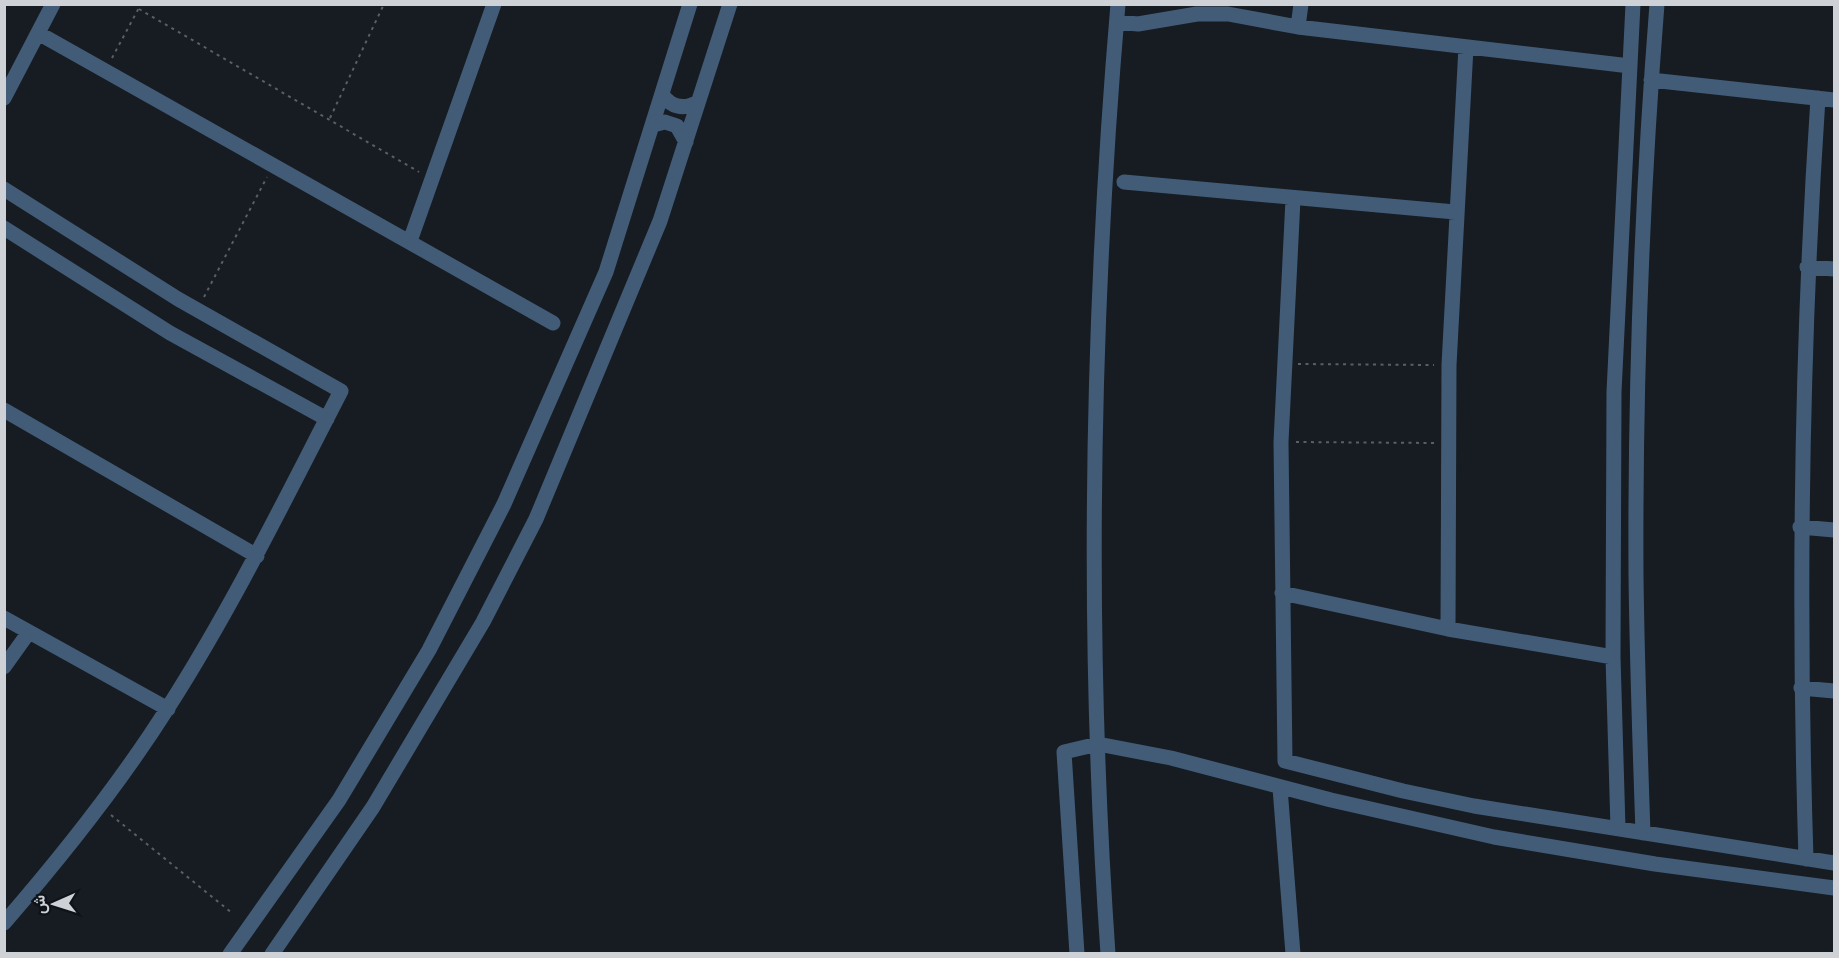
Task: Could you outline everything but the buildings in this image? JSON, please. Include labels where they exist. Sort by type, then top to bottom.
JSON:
[{"type":"street","points":[[4,98],[53,4]]},
{"type":"street","points":[[410,241],[494,4]]},
{"type":"street","points":[[230,954],[339,800],[457,601],[531,447],[606,272],[690,4]]},
{"type":"street","points":[[272,954],[373,807],[467,652],[536,519],[660,221],[730,4]]},
{"type":"street","points":[[1108,954],[1098,744],[1093,567],[1095,375],[1118,4]]},
{"type":"street","points":[[1298,27],[1301,4]]},
{"type":"street","points":[[1618,828],[1613,657],[1614,392],[1633,4]]},
{"type":"street","points":[[1643,833],[1636,577],[1637,422],[1641,267],[1651,80],[1658,4]]},
{"type":"street","points":[[1117,22],[1158,22],[1212,13],[1298,27],[1630,66]]},
{"type":"street","points":[[38,33],[553,323]]},
{"type":"street","points":[[1448,629],[1449,365],[1455,212],[1466,46]]},
{"type":"street","points":[[1651,80],[1834,100]]},
{"type":"street","points":[[662,94],[671,105],[678,107],[685,108],[698,102]]},
{"type":"street","points":[[1806,859],[1801,687],[1800,527],[1807,267],[1818,98]]},
{"type":"street","points":[[653,125],[665,122],[677,126],[686,142]]},
{"type":"street","points":[[1124,182],[1455,212]]},
{"type":"street","points":[[4,189],[56,224],[197,310],[341,391],[258,556],[168,708],[98,805],[4,923]]},
{"type":"street","points":[[1293,199],[1283,364],[1281,442],[1286,761],[1403,791],[1474,806],[1834,863]]},
{"type":"street","points":[[4,228],[170,333],[327,419]]},
{"type":"street","points":[[1807,267],[1834,269]]},
{"type":"street","points":[[4,410],[258,556]]},
{"type":"street","points":[[1800,527],[1834,530]]},
{"type":"street","points":[[1282,593],[1448,629],[1613,657]]},
{"type":"street","points":[[4,618],[168,708]]},
{"type":"street","points":[[4,667],[29,632]]},
{"type":"street","points":[[1801,687],[1834,691]]},
{"type":"street","points":[[1615,739],[1640,741]]},
{"type":"street","points":[[1077,954],[1064,752],[1098,744],[1171,758],[1280,788],[1412,819],[1576,852],[1834,888]]},
{"type":"street","points":[[1280,788],[1293,954]]},
{"type":"path","points":[[105,71],[141,4]]},
{"type":"path","points":[[329,119],[384,4]]},
{"type":"path","points":[[139,9],[431,179]]},
{"type":"path","points":[[197,310],[274,165]]},
{"type":"path","points":[[1283,364],[1449,365]]},
{"type":"path","points":[[1281,442],[1447,443]]},
{"type":"path","points":[[98,805],[232,913]]}]
